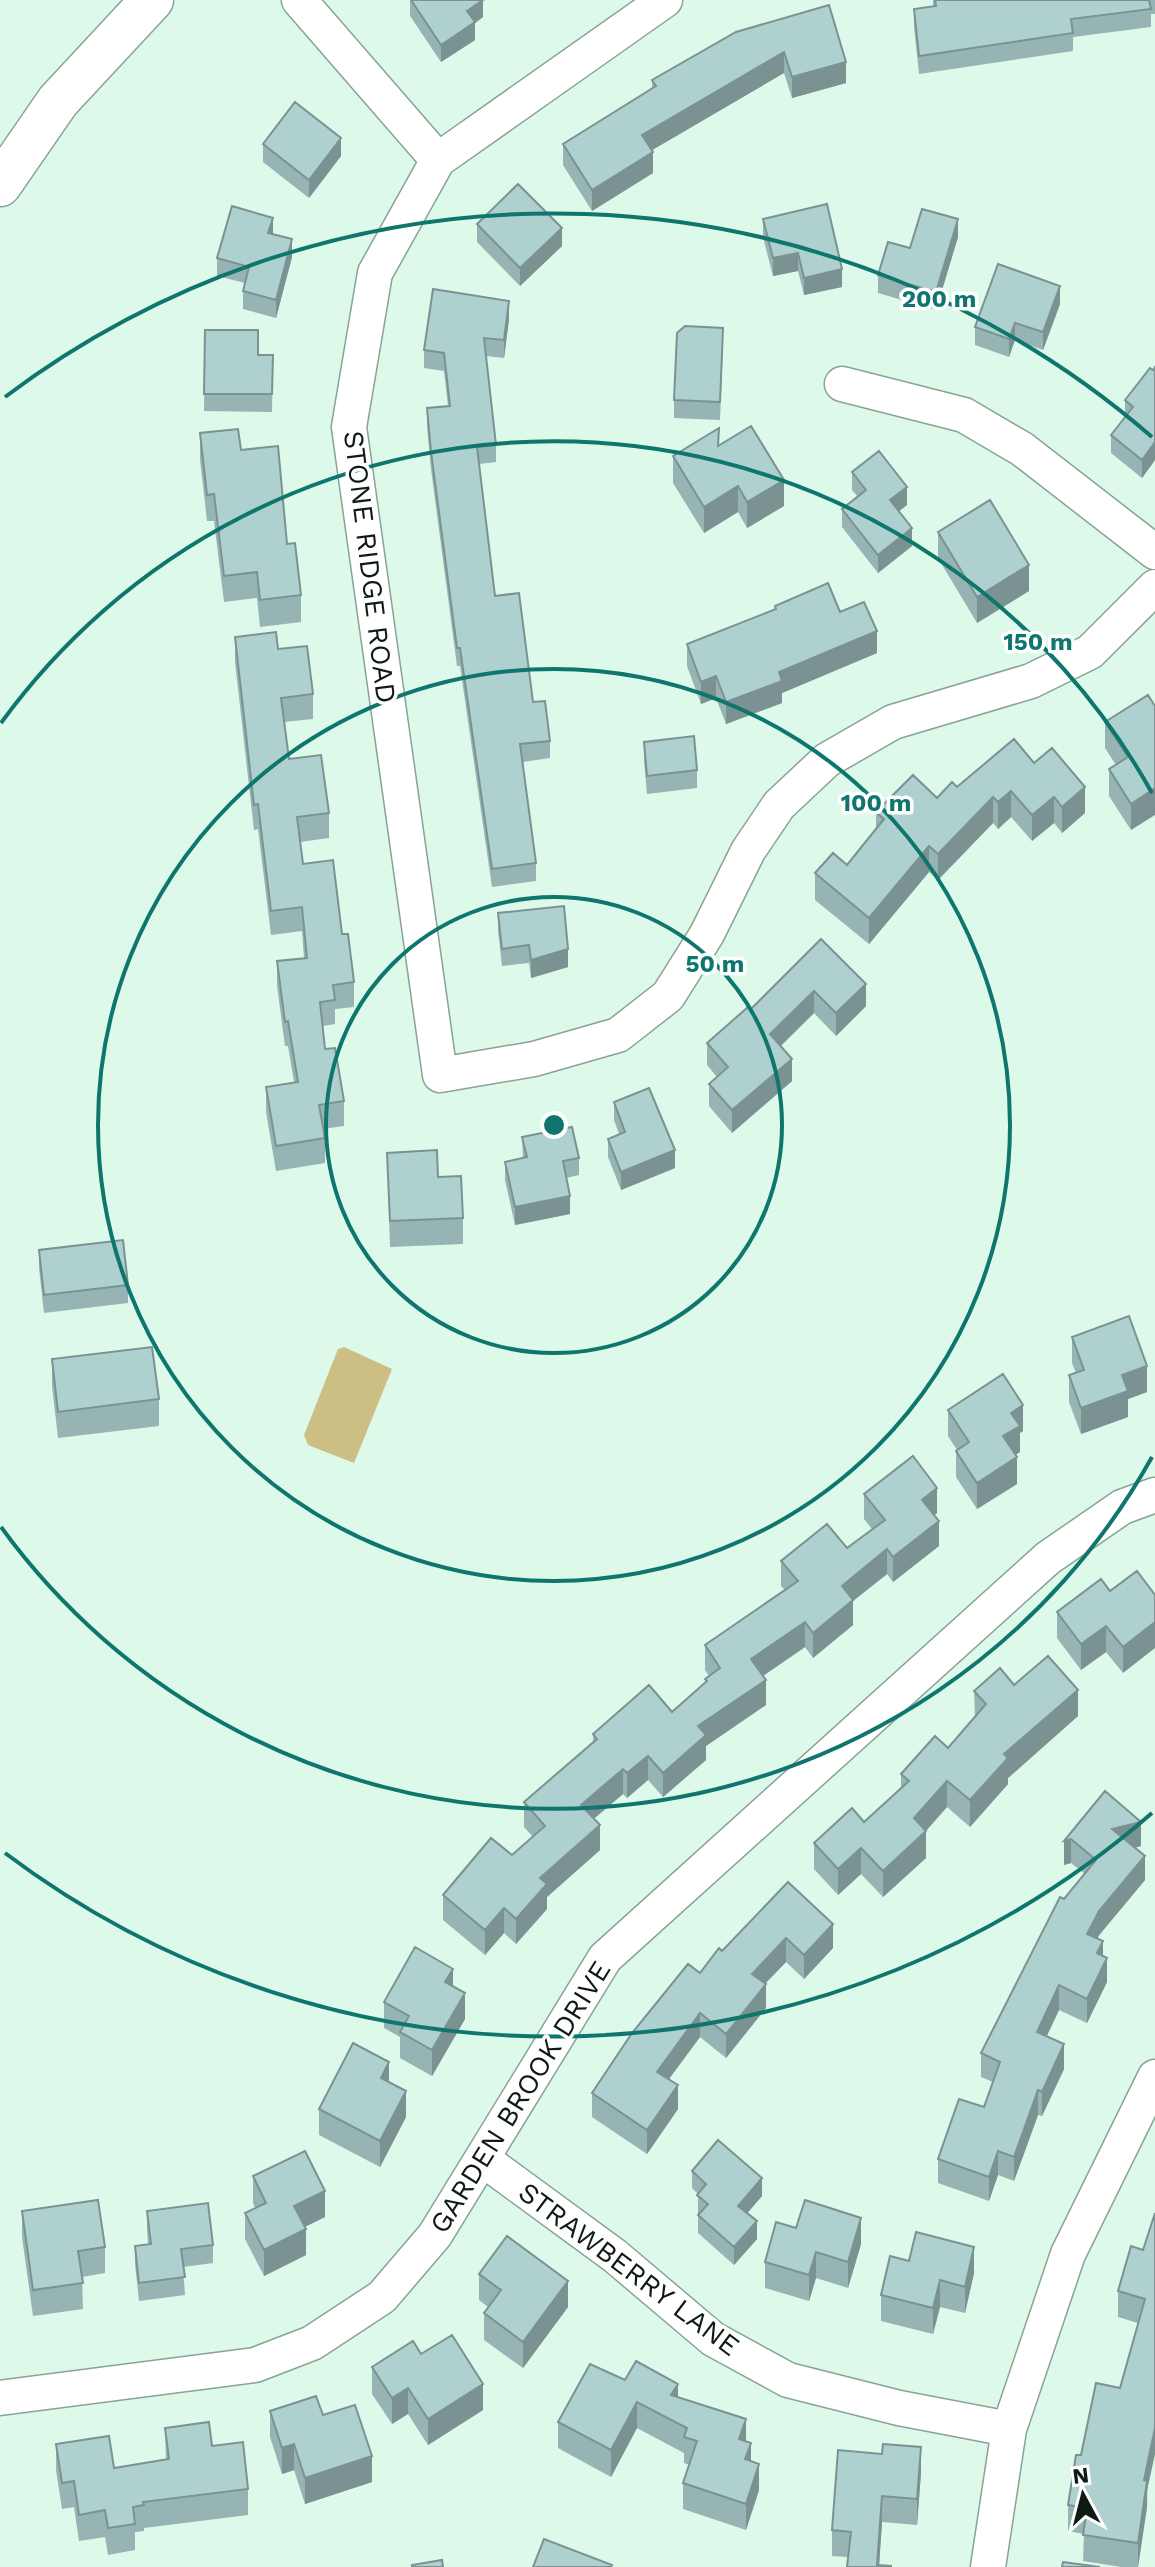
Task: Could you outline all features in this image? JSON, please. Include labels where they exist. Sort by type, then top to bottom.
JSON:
[{"type":"street","points":[[0,185],[58,101],[152,0]]},
{"type":"street","points":[[299,0],[438,160]]},
{"type":"street","name":"STONE RIDGE ROAD","points":[[665,0],[438,160],[375,273],[349,427],[440,1075],[534,1059],[618,1035],[668,996],[707,934],[748,851],[779,805],[827,760],[893,722],[1031,681],[1090,652],[1155,587]]},
{"type":"street","points":[[842,384],[964,415],[1022,449],[1155,552]]},
{"type":"street","name":"GARDEN BROOK DRIVE","points":[[0,2398],[255,2365],[312,2343],[382,2297],[435,2235],[484,2160],[605,1958],[1048,1558],[1122,1507],[1155,1495]]},
{"type":"street","points":[[988,2567],[1009,2429],[1068,2254],[1155,2077]]},
{"type":"street","name":"STRAWBERRY LANE","points":[[484,2160],[615,2256],[713,2339],[788,2380],[899,2408],[1009,2429]]},
{"type":"shaded area","points":[[344,1347],[392,1369],[354,1463],[308,1445],[304,1435],[338,1349]]},
{"type":"building","points":[[411,0],[483,0],[467,11],[475,22],[441,45]]},
{"type":"building","points":[[935,0],[1149,0],[1151,9],[1071,19],[1073,33],[919,56],[914,9],[936,6]]},
{"type":"building","points":[[829,5],[846,62],[792,77],[784,52],[642,135],[653,152],[592,190],[563,144],[656,86],[652,80],[736,32]]},
{"type":"building","points":[[295,102],[341,138],[309,180],[263,144]]},
{"type":"building","points":[[518,184],[562,228],[520,268],[477,224]]},
{"type":"building","points":[[827,204],[842,269],[804,278],[798,253],[773,258],[763,219]]},
{"type":"building","points":[[232,206],[273,218],[268,233],[292,239],[276,300],[243,291],[249,267],[217,258]]},
{"type":"building","points":[[922,209],[958,219],[936,292],[878,275],[888,242],[910,248]]},
{"type":"building","points":[[998,264],[1060,286],[1043,332],[1015,323],[1009,339],[975,327]]},
{"type":"building","points":[[433,289],[509,301],[504,340],[484,338],[496,445],[477,447],[495,596],[519,593],[533,702],[545,701],[550,741],[520,744],[536,863],[492,869],[460,648],[457,648],[431,452],[427,408],[450,406],[444,353],[424,350]]},
{"type":"building","points":[[685,326],[723,328],[720,402],[674,400],[677,333]]},
{"type":"building","points":[[205,330],[258,330],[258,355],[273,355],[272,394],[204,394]]},
{"type":"building","points":[[1155,367],[1155,442],[1142,460],[1111,435],[1133,407],[1125,400],[1150,368],[1153,370]]},
{"type":"building","points":[[751,426],[784,480],[747,502],[738,486],[704,507],[673,456],[719,428],[718,446]]},
{"type":"building","points":[[238,429],[241,450],[278,446],[287,544],[295,543],[301,595],[260,600],[257,572],[224,576],[214,494],[207,495],[200,433]]},
{"type":"building","points":[[879,451],[907,487],[890,500],[912,528],[878,555],[842,509],[866,490],[852,472]]},
{"type":"building","points":[[990,500],[1029,565],[977,597],[938,532]]},
{"type":"building","points":[[828,583],[840,612],[864,602],[877,631],[779,672],[782,681],[726,702],[716,676],[701,682],[687,644],[776,609],[775,606]]},
{"type":"building","points":[[276,632],[278,649],[307,646],[313,694],[281,698],[289,759],[321,755],[329,813],[297,817],[303,864],[333,860],[342,934],[348,934],[354,982],[333,985],[335,1000],[320,1002],[325,1049],[335,1048],[344,1101],[319,1105],[325,1138],[276,1146],[266,1087],[298,1082],[288,1021],[285,1022],[277,961],[307,958],[302,907],[271,911],[258,804],[254,805],[235,637]]},
{"type":"building","points":[[1148,695],[1155,706],[1155,788],[1131,804],[1109,769],[1128,757],[1105,722]]},
{"type":"building","points":[[694,736],[697,770],[647,776],[644,742]]},
{"type":"building","points":[[1014,739],[1034,763],[1052,748],[1085,787],[1062,807],[1054,797],[1032,815],[1011,791],[998,802],[993,797],[938,854],[929,846],[869,918],[815,873],[833,853],[847,865],[884,819],[876,812],[913,775],[937,798],[952,782],[957,787]]},
{"type":"building","points":[[564,906],[568,949],[531,960],[529,945],[502,949],[498,913]]},
{"type":"building","points":[[821,939],[866,984],[836,1013],[814,991],[770,1034],[792,1059],[732,1110],[709,1084],[728,1067],[707,1043],[748,1007],[750,1010]]},
{"type":"building","points":[[649,1088],[675,1150],[621,1172],[608,1139],[625,1132],[614,1102]]},
{"type":"building","points":[[572,1127],[579,1158],[563,1161],[570,1196],[515,1207],[505,1162],[527,1157],[522,1137]]},
{"type":"building","points":[[437,1150],[438,1177],[461,1176],[463,1218],[390,1221],[387,1153]]},
{"type":"building","points":[[123,1240],[128,1285],[44,1295],[39,1250]]},
{"type":"building","points":[[1129,1316],[1147,1366],[1122,1375],[1128,1391],[1081,1408],[1069,1375],[1084,1370],[1072,1337]]},
{"type":"building","points":[[152,1347],[159,1399],[58,1412],[52,1359]]},
{"type":"building","points":[[1003,1374],[1023,1405],[1011,1413],[1020,1426],[1003,1436],[1017,1457],[977,1483],[956,1451],[969,1442],[948,1410]]},
{"type":"building","points":[[913,1456],[937,1488],[922,1500],[939,1521],[893,1557],[887,1549],[842,1586],[853,1600],[813,1633],[805,1622],[751,1659],[766,1680],[698,1726],[706,1735],[663,1773],[648,1756],[627,1773],[623,1769],[581,1805],[600,1825],[540,1878],[547,1884],[516,1919],[504,1908],[485,1930],[443,1895],[491,1838],[512,1855],[545,1826],[524,1802],[597,1739],[593,1734],[649,1685],[672,1712],[707,1681],[705,1679],[720,1668],[705,1645],[798,1581],[781,1561],[827,1524],[847,1548],[885,1520],[864,1494]]},
{"type":"building","points":[[1137,1571],[1155,1595],[1155,1622],[1123,1647],[1106,1626],[1081,1644],[1057,1612],[1101,1579],[1110,1591]]},
{"type":"building","points":[[1048,1656],[1078,1690],[1004,1754],[1008,1758],[970,1800],[947,1781],[914,1818],[926,1831],[883,1871],[861,1848],[838,1869],[814,1843],[852,1808],[864,1822],[909,1781],[901,1774],[935,1736],[948,1748],[986,1704],[974,1691],[1000,1668],[1014,1685]]},
{"type":"building","points":[[1105,1791],[1141,1822],[1112,1829],[1145,1856],[1099,1911],[1087,1934],[1103,1941],[1097,1953],[1107,1958],[1087,1999],[1059,1985],[1037,2032],[1064,2044],[1042,2092],[1038,2090],[1014,2157],[998,2151],[989,2177],[938,2159],[959,2099],[984,2107],[1000,2062],[981,2053],[1060,1897],[1064,1899],[1096,1860],[1071,1839],[1064,1841]]},
{"type":"building","points":[[788,1882],[833,1924],[804,1955],[786,1938],[752,1974],[766,1984],[726,2034],[700,2013],[657,2072],[678,2085],[647,2130],[592,2093],[632,2033],[688,1964],[700,1973],[719,1948],[722,1951]]},
{"type":"building","points":[[415,1947],[453,1969],[445,1982],[465,1993],[432,2050],[400,2032],[409,2016],[384,2002]]},
{"type":"building","points":[[353,2043],[389,2062],[381,2078],[406,2091],[380,2141],[319,2109]]},
{"type":"building","points":[[718,2140],[762,2178],[738,2206],[757,2221],[734,2247],[698,2215],[708,2204],[697,2195],[706,2184],[692,2171]]},
{"type":"building","points":[[305,2151],[325,2191],[294,2206],[306,2229],[264,2250],[245,2213],[266,2203],[253,2176]]},
{"type":"building","points":[[98,2200],[105,2247],[78,2251],[83,2283],[33,2290],[22,2211]]},
{"type":"building","points":[[805,2200],[861,2218],[848,2262],[816,2252],[809,2275],[765,2262],[776,2222],[796,2228]]},
{"type":"building","points":[[208,2203],[213,2245],[181,2249],[185,2277],[139,2283],[135,2246],[151,2244],[147,2211]]},
{"type":"building","points":[[1155,2213],[1155,2428],[1144,2480],[1147,2481],[1138,2543],[1083,2535],[1087,2508],[1068,2505],[1076,2455],[1081,2455],[1096,2383],[1120,2388],[1145,2299],[1118,2291],[1131,2246],[1143,2250]]},
{"type":"building","points":[[916,2232],[974,2247],[965,2287],[940,2280],[933,2308],[881,2295],[890,2256],[909,2261]]},
{"type":"building","points":[[507,2236],[568,2281],[523,2342],[484,2313],[501,2290],[479,2274]]},
{"type":"building","points":[[452,2335],[483,2384],[428,2419],[408,2388],[392,2398],[372,2367],[413,2341],[421,2354]]},
{"type":"building","points":[[636,2361],[678,2384],[671,2395],[746,2419],[739,2439],[751,2443],[745,2459],[759,2464],[746,2504],[683,2483],[697,2441],[684,2437],[687,2428],[637,2402],[611,2450],[558,2422],[590,2364],[625,2380]]},
{"type":"building","points":[[316,2396],[323,2415],[355,2405],[372,2456],[305,2478],[294,2444],[282,2448],[270,2411]]},
{"type":"building","points":[[209,2422],[212,2446],[243,2442],[248,2489],[143,2502],[144,2505],[133,2507],[135,2524],[108,2528],[105,2510],[79,2515],[74,2481],[62,2483],[56,2444],[109,2436],[114,2468],[169,2459],[165,2428]]},
{"type":"building","points":[[883,2444],[921,2447],[917,2499],[882,2496],[877,2565],[891,2567],[847,2567],[851,2532],[832,2530],[838,2450],[882,2454]]},
{"type":"building","points":[[544,2539],[612,2565],[533,2567]]},
{"type":"building","points":[[442,2560],[443,2567],[412,2567],[412,2565]]},
{"type":"building","points":[[1063,2562],[1100,2567],[1062,2567]]}]
